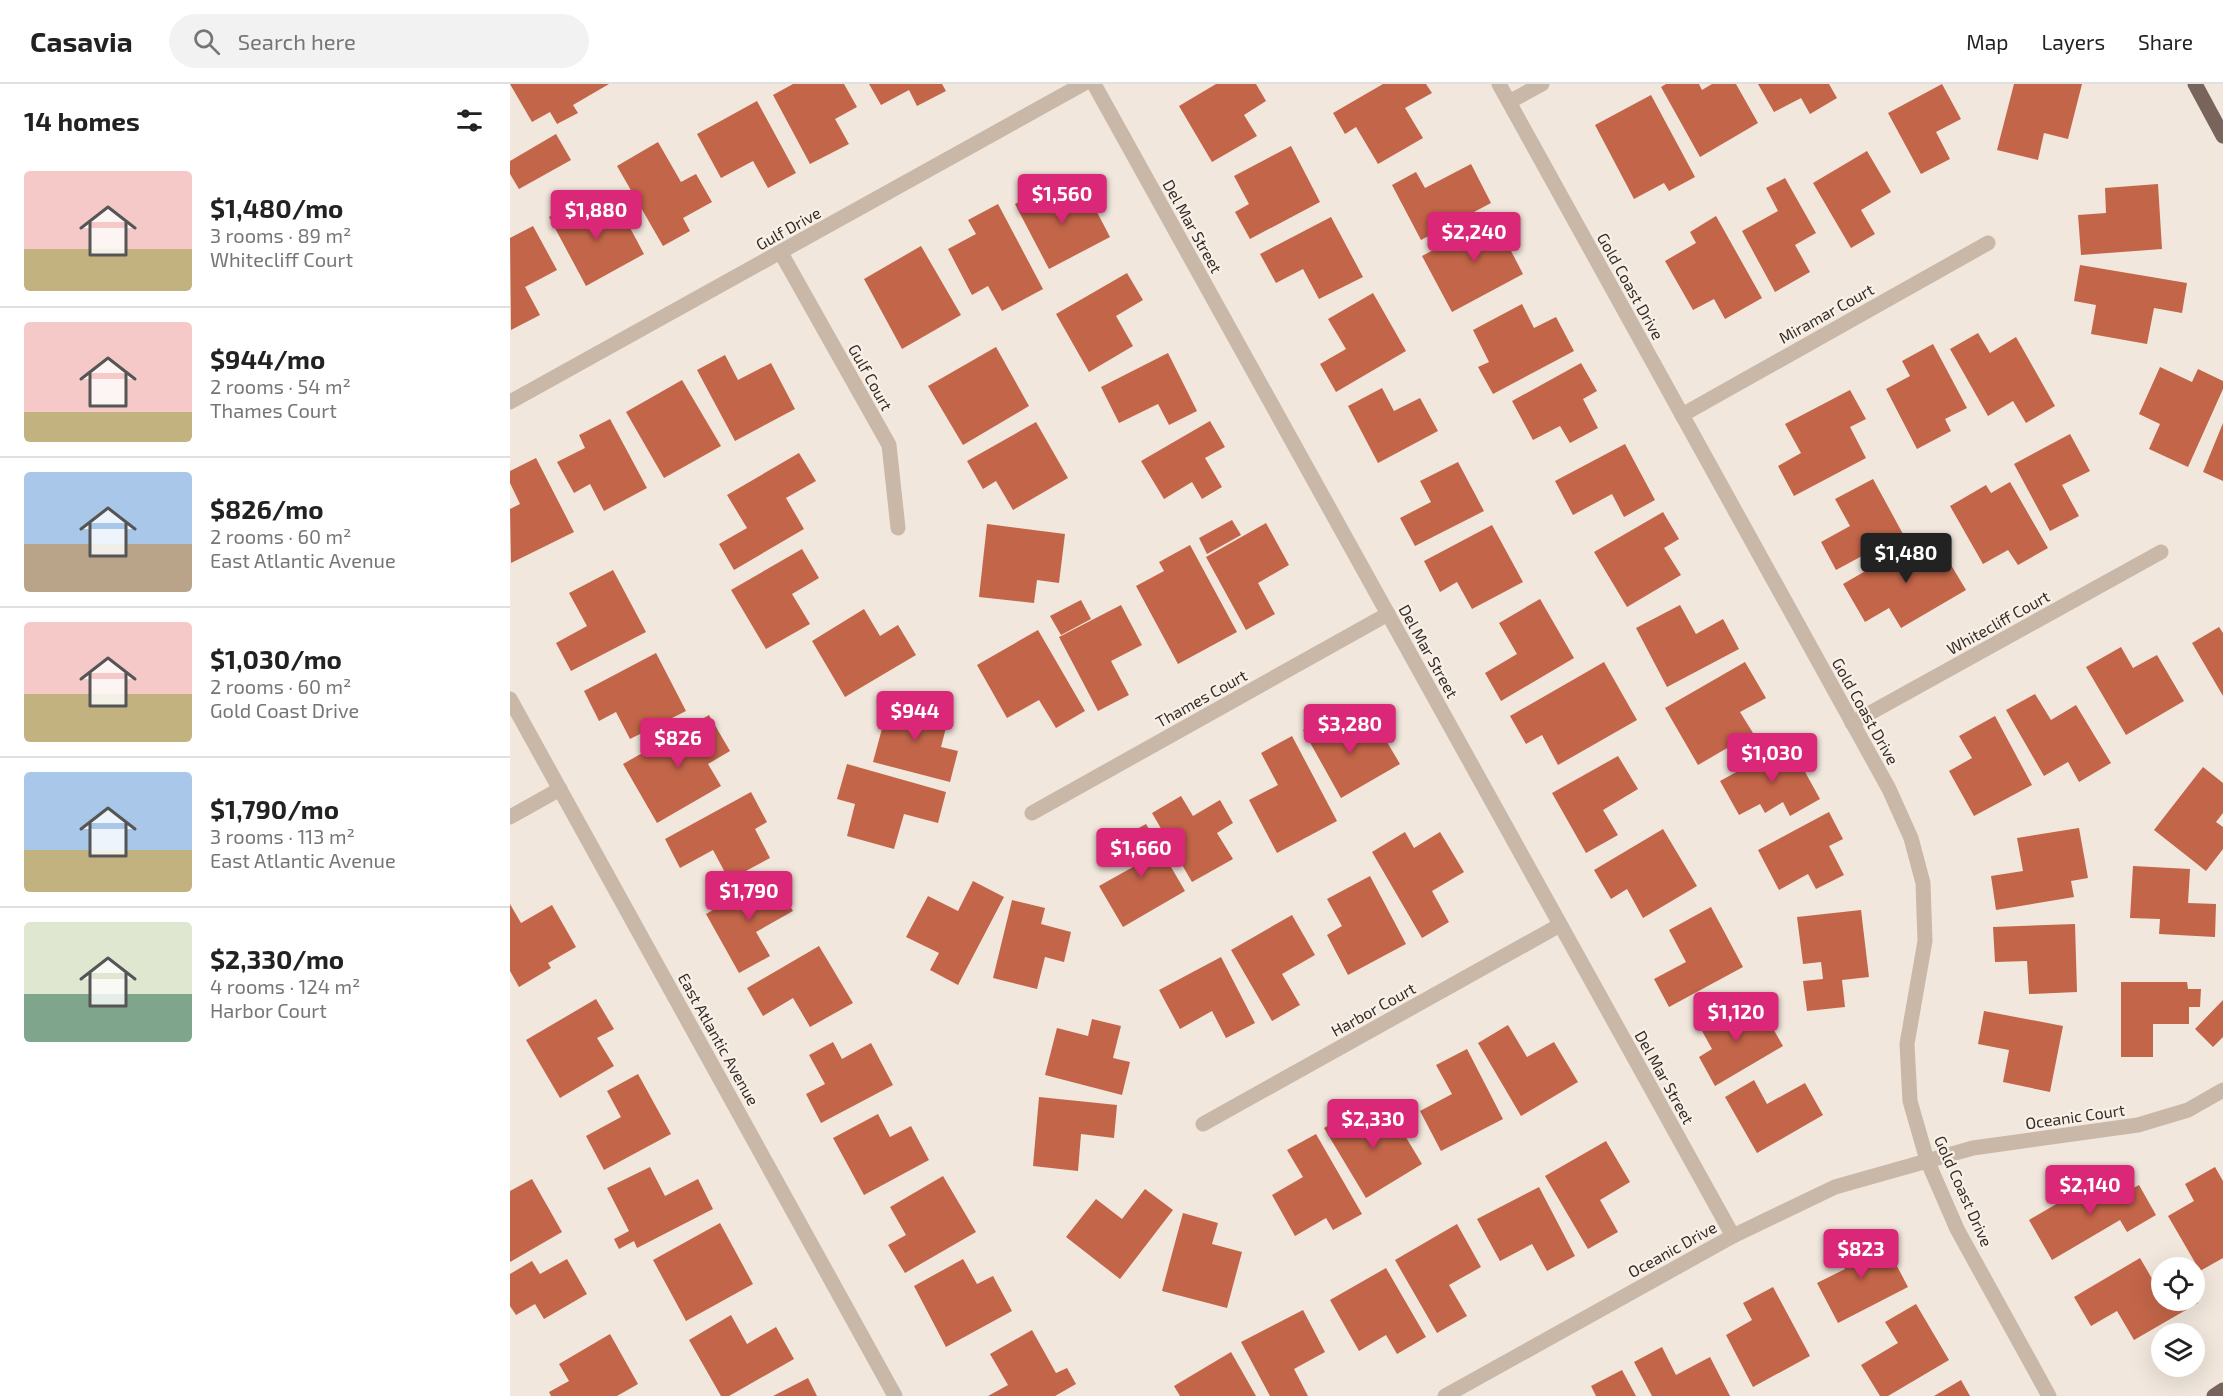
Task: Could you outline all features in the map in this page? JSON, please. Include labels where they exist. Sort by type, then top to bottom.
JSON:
[{"type":"main road","points":[[2195,84],[2223,136]]},
{"type":"main road","points":[[2214,1396],[2223,1390]]},
{"type":"street","name":"Gulf Drive","points":[[510,402],[1083,84]]},
{"type":"street","name":"Del Mar Street","points":[[1094,84],[1733,1236]]},
{"type":"street","name":"Gold Coast Drive","points":[[1499,84],[1889,789],[1911,838],[1923,883],[1925,941],[1907,1044],[1911,1101],[1927,1160],[1957,1228],[2049,1396]]},
{"type":"street","points":[[1509,102],[1542,84]]},
{"type":"street","name":"Miramar Court","points":[[1682,415],[1988,243]]},
{"type":"street","name":"Gulf Court","points":[[781,253],[889,445],[898,528]]},
{"type":"street","name":"Whitecliff Court","points":[[1852,723],[2161,552]]},
{"type":"street","name":"Thames Court","points":[[1032,813],[1388,614]]},
{"type":"street","name":"East Atlantic Avenue","points":[[510,699],[895,1396]]},
{"type":"street","points":[[510,817],[560,789]]},
{"type":"street","name":"Harbor Court","points":[[1203,1124],[1560,926]]},
{"type":"street","name":"Oceanic Court","points":[[1927,1160],[1973,1148],[2138,1125],[2188,1110],[2223,1090]]},
{"type":"street","name":"Oceanic Drive","points":[[1445,1396],[1733,1236],[1835,1186],[1927,1160]]},
{"type":"building","points":[[510,84],[609,84],[573,105],[578,113],[557,124],[550,112],[532,122]]},
{"type":"building","points":[[793,84],[844,84],[857,107],[835,119],[849,144],[810,164],[773,95]]},
{"type":"building","points":[[869,84],[942,84],[946,91],[917,106],[909,90],[881,105]]},
{"type":"building","points":[[1216,84],[1256,84],[1266,101],[1244,115],[1257,136],[1212,162],[1179,106]]},
{"type":"building","points":[[1383,84],[1426,84],[1432,93],[1405,108],[1423,138],[1378,164],[1356,127],[1345,134],[1333,113]]},
{"type":"building","points":[[1666,84],[1699,84],[1702,90],[1712,84],[1736,84],[1758,123],[1700,157],[1661,87]]},
{"type":"building","points":[[1758,84],[1829,84],[1837,98],[1810,114],[1801,98],[1774,112]]},
{"type":"building","points":[[1942,84],[1961,119],[1936,132],[1950,159],[1921,174],[1888,113]]},
{"type":"building","points":[[2014,84],[2082,84],[2068,139],[2044,133],[2038,160],[1997,150]]},
{"type":"building","points":[[1651,95],[1695,177],[1669,191],[1664,183],[1634,199],[1595,125]]},
{"type":"building","points":[[757,101],[796,173],[768,188],[753,161],[721,178],[697,134]]},
{"type":"building","points":[[556,134],[571,160],[519,189],[510,174],[510,161]]},
{"type":"building","points":[[658,142],[681,182],[696,174],[712,202],[683,218],[690,231],[663,246],[617,166]]},
{"type":"building","points":[[1291,146],[1320,202],[1250,239],[1235,212],[1249,204],[1234,176]]},
{"type":"building","points":[[1867,151],[1891,192],[1861,210],[1875,234],[1851,248],[1813,183]]},
{"type":"building","points":[[1471,164],[1491,203],[1421,240],[1392,185],[1416,172],[1425,188]]},
{"type":"building","points":[[1785,178],[1816,233],[1795,245],[1810,272],[1775,292],[1742,231],[1778,211],[1766,188]]},
{"type":"building","points":[[2158,184],[2162,249],[2081,255],[2078,215],[2106,213],[2105,188]]},
{"type":"building","points":[[1049,186],[1059,205],[1086,191],[1110,237],[1049,269],[1015,204]]},
{"type":"building","points":[[585,198],[598,221],[620,209],[644,254],[586,286],[549,217]]},
{"type":"building","points":[[998,204],[1043,289],[1002,311],[988,286],[972,295],[948,249],[976,234],[968,220]]},
{"type":"building","points":[[1500,214],[1516,245],[1510,249],[1523,274],[1452,312],[1422,256]]},
{"type":"building","points":[[1716,216],[1762,298],[1725,319],[1714,299],[1693,310],[1665,261],[1696,243],[1690,232]]},
{"type":"building","points":[[1331,217],[1363,277],[1319,299],[1303,269],[1276,283],[1260,254]]},
{"type":"building","points":[[533,226],[557,270],[525,287],[540,315],[511,330],[510,238]]},
{"type":"building","points":[[921,246],[961,315],[902,349],[864,279]]},
{"type":"building","points":[[2080,265],[2187,283],[2182,313],[2154,308],[2147,344],[2091,334],[2096,305],[2074,301]]},
{"type":"building","points":[[1127,273],[1143,300],[1116,316],[1133,346],[1089,372],[1056,314]]},
{"type":"building","points":[[1373,293],[1406,351],[1336,392],[1320,364],[1346,349],[1328,319]]},
{"type":"building","points":[[1522,304],[1534,328],[1556,317],[1574,351],[1493,394],[1478,367],[1489,362],[1473,330]]},
{"type":"building","points":[[1978,333],[1990,353],[2016,337],[2055,406],[2026,423],[2013,401],[1988,416],[1950,349]]},
{"type":"building","points":[[1933,344],[1967,408],[1945,419],[1951,431],[1917,449],[1886,389],[1910,376],[1902,361]]},
{"type":"building","points":[[996,347],[1029,406],[963,445],[928,386]]},
{"type":"building","points":[[1168,353],[1197,411],[1169,425],[1158,404],[1119,423],[1101,387]]},
{"type":"building","points":[[725,355],[738,380],[771,363],[795,409],[735,441],[697,370]]},
{"type":"building","points":[[1581,363],[1597,391],[1583,399],[1598,428],[1570,443],[1560,426],[1533,440],[1512,401]]},
{"type":"building","points":[[2160,367],[2192,382],[2198,369],[2223,381],[2223,389],[2188,467],[2149,449],[2160,424],[2139,414]]},
{"type":"building","points":[[682,380],[721,446],[664,478],[626,412]]},
{"type":"building","points":[[1382,388],[1394,411],[1420,398],[1438,431],[1378,463],[1348,406]]},
{"type":"building","points":[[1850,390],[1866,419],[1850,427],[1866,458],[1794,496],[1778,466],[1801,453],[1785,424]]},
{"type":"building","points":[[610,419],[647,488],[604,511],[590,484],[574,493],[557,462],[585,448],[579,435]]},
{"type":"building","points":[[1210,421],[1225,447],[1205,458],[1222,487],[1202,499],[1192,482],[1164,499],[1141,461]]},
{"type":"building","points":[[1036,422],[1068,478],[1013,510],[996,481],[983,489],[967,461]]},
{"type":"building","points":[[2223,423],[2223,481],[2203,472]]},
{"type":"building","points":[[2070,434],[2090,471],[2062,485],[2079,516],[2050,531],[2014,464]]},
{"type":"building","points":[[1625,444],[1655,500],[1624,517],[1612,494],[1573,515],[1555,481]]},
{"type":"building","points":[[799,453],[816,481],[786,498],[804,529],[734,570],[719,544],[747,528],[727,495]]},
{"type":"building","points":[[536,458],[574,532],[511,563],[510,509],[520,504],[510,483],[510,471]]},
{"type":"building","points":[[1458,462],[1484,511],[1415,546],[1400,518],[1431,502],[1420,481]]},
{"type":"building","points":[[1873,479],[1903,534],[1836,570],[1821,542],[1850,526],[1835,499]]},
{"type":"building","points":[[2010,482],[2048,548],[2018,565],[2008,550],[1983,564],[1950,506],[1986,485],[1991,493]]},
{"type":"building","points":[[1663,512],[1679,539],[1664,548],[1681,575],[1627,607],[1594,552]]},
{"type":"building","points":[[1232,520],[1241,535],[1207,554],[1199,538]]},
{"type":"building","points":[[1266,523],[1289,565],[1258,583],[1275,614],[1246,630],[1206,557]]},
{"type":"building","points":[[987,524],[1065,534],[1059,583],[1037,580],[1034,603],[979,597]]},
{"type":"building","points":[[1492,525],[1523,582],[1472,609],[1457,582],[1440,592],[1424,561]]},
{"type":"building","points":[[1926,536],[1939,559],[1945,555],[1966,590],[1901,628],[1889,608],[1865,622],[1843,584]]},
{"type":"building","points":[[1190,545],[1237,632],[1178,664],[1136,586],[1164,571],[1159,562]]},
{"type":"building","points":[[802,549],[819,578],[792,594],[810,624],[766,649],[731,590]]},
{"type":"building","points":[[613,570],[646,632],[571,671],[556,643],[587,626],[569,593]]},
{"type":"building","points":[[1540,599],[1574,658],[1501,701],[1485,673],[1517,654],[1499,623]]},
{"type":"building","points":[[1081,600],[1091,619],[1061,635],[1050,616]]},
{"type":"building","points":[[1121,605],[1142,645],[1111,661],[1129,695],[1098,711],[1059,637]]},
{"type":"building","points":[[1680,605],[1696,634],[1723,619],[1739,649],[1667,687],[1636,628]]},
{"type":"building","points":[[864,609],[880,636],[898,625],[916,655],[845,697],[812,641]]},
{"type":"building","points":[[2219,627],[2223,633],[2223,696],[2192,643]]},
{"type":"building","points":[[1038,630],[1085,711],[1056,728],[1039,700],[1007,718],[977,665]]},
{"type":"building","points":[[2121,647],[2133,668],[2157,655],[2184,701],[2126,735],[2086,667]]},
{"type":"building","points":[[656,653],[686,711],[630,739],[616,712],[599,721],[584,691]]},
{"type":"building","points":[[1604,662],[1637,720],[1558,765],[1542,735],[1526,744],[1510,716]]},
{"type":"building","points":[[1745,662],[1766,698],[1740,712],[1753,733],[1698,765],[1665,708]]},
{"type":"building","points":[[2035,694],[2051,720],[2076,705],[2111,763],[2079,782],[2068,762],[2044,776],[2006,710]]},
{"type":"building","points":[[890,699],[949,716],[941,747],[958,751],[950,782],[873,762]]},
{"type":"building","points":[[1331,714],[1347,743],[1377,725],[1400,764],[1341,798],[1303,730]]},
{"type":"building","points":[[709,715],[730,751],[708,764],[721,786],[657,823],[623,764]]},
{"type":"building","points":[[1995,716],[2032,785],[1974,816],[1949,771],[1972,758],[1959,736]]},
{"type":"building","points":[[1292,736],[1337,821],[1277,853],[1249,800],[1278,785],[1261,753]]},
{"type":"building","points":[[1789,743],[1820,799],[1790,816],[1783,802],[1765,813],[1760,804],[1739,815],[1720,781]]},
{"type":"building","points":[[1618,756],[1638,789],[1603,810],[1618,835],[1586,853],[1552,793]]},
{"type":"building","points":[[847,764],[946,792],[938,823],[904,814],[894,849],[847,836],[855,804],[837,799]]},
{"type":"building","points":[[2203,767],[2223,783],[2223,813],[2216,822],[2223,827],[2223,849],[2206,871],[2154,830]]},
{"type":"building","points":[[751,792],[767,822],[755,829],[770,858],[729,880],[713,850],[680,868],[665,839]]},
{"type":"building","points":[[1181,796],[1193,816],[1220,800],[1233,823],[1217,833],[1233,859],[1192,882],[1152,813]]},
{"type":"building","points":[[1829,812],[1843,839],[1829,846],[1844,875],[1816,889],[1808,874],[1779,890],[1758,850]]},
{"type":"building","points":[[1146,824],[1185,891],[1123,927],[1099,886],[1133,867],[1117,840]]},
{"type":"building","points":[[2079,828],[2088,878],[2071,881],[2074,897],[1996,910],[1991,876],[2023,871],[2017,838]]},
{"type":"building","points":[[1663,829],[1697,886],[1643,918],[1627,889],[1611,899],[1594,870]]},
{"type":"building","points":[[1405,832],[1414,848],[1440,832],[1464,872],[1432,891],[1449,922],[1422,938],[1372,852]]},
{"type":"building","points":[[2133,866],[2190,869],[2188,903],[2216,904],[2215,937],[2159,934],[2160,919],[2130,918]]},
{"type":"building","points":[[773,876],[793,911],[756,932],[770,956],[739,973],[706,914]]},
{"type":"building","points":[[1370,876],[1406,944],[1348,975],[1327,935],[1342,926],[1327,899]]},
{"type":"building","points":[[973,881],[1004,897],[958,985],[930,970],[939,953],[906,937],[928,896],[958,911]]},
{"type":"building","points":[[1012,900],[1045,908],[1041,924],[1071,932],[1064,962],[1045,957],[1037,989],[993,978]]},
{"type":"building","points":[[510,904],[521,923],[552,905],[576,947],[548,963],[551,968],[519,987],[510,971]]},
{"type":"building","points":[[1711,907],[1743,967],[1669,1007],[1654,979],[1686,962],[1669,930]]},
{"type":"building","points":[[1861,910],[1869,977],[1842,980],[1845,1007],[1807,1011],[1803,981],[1823,979],[1821,962],[1803,964],[1797,917]]},
{"type":"building","points":[[1292,915],[1315,955],[1282,974],[1300,1005],[1272,1021],[1231,950]]},
{"type":"building","points":[[2075,924],[2077,992],[2029,994],[2027,961],[1995,962],[1993,927]]},
{"type":"building","points":[[819,946],[853,1003],[810,1027],[793,998],[763,1016],[747,988]]},
{"type":"building","points":[[1221,957],[1255,1023],[1226,1038],[1212,1011],[1180,1029],[1159,990]]},
{"type":"building","points":[[2121,982],[2187,982],[2188,989],[2201,989],[2200,1007],[2189,1007],[2189,1024],[2153,1024],[2153,1057],[2121,1057]]},
{"type":"building","points":[[596,999],[614,1029],[597,1038],[614,1066],[560,1098],[526,1040]]},
{"type":"building","points":[[2223,1000],[2223,1037],[2213,1047],[2195,1029]]},
{"type":"building","points":[[1723,1007],[1734,1025],[1762,1009],[1783,1046],[1715,1086],[1699,1057],[1712,1049],[1697,1022]]},
{"type":"building","points":[[1984,1011],[2063,1026],[2050,1092],[2003,1082],[2009,1050],[1978,1044]]},
{"type":"building","points":[[1092,1019],[1121,1026],[1113,1058],[1130,1062],[1122,1095],[1045,1075],[1057,1028],[1088,1036]]},
{"type":"building","points":[[1508,1025],[1527,1057],[1554,1042],[1578,1082],[1521,1116],[1478,1043]]},
{"type":"building","points":[[833,1042],[842,1059],[871,1043],[893,1085],[821,1123],[806,1094],[825,1084],[809,1055]]},
{"type":"building","points":[[1467,1049],[1503,1119],[1441,1151],[1420,1111],[1452,1094],[1436,1065]]},
{"type":"building","points":[[638,1074],[671,1134],[604,1170],[586,1136],[621,1117],[607,1091]]},
{"type":"building","points":[[1754,1080],[1767,1104],[1805,1083],[1823,1115],[1757,1153],[1725,1097]]},
{"type":"building","points":[[1039,1097],[1117,1105],[1114,1138],[1081,1134],[1078,1171],[1033,1166]]},
{"type":"building","points":[[1389,1109],[1422,1164],[1366,1198],[1324,1128],[1354,1110],[1363,1124]]},
{"type":"building","points":[[878,1114],[890,1137],[911,1126],[929,1160],[864,1195],[833,1138]]},
{"type":"building","points":[[1316,1134],[1362,1214],[1333,1230],[1326,1218],[1295,1236],[1272,1195],[1303,1177],[1287,1150]]},
{"type":"building","points":[[1606,1141],[1630,1182],[1600,1200],[1618,1232],[1588,1249],[1545,1176]]},
{"type":"building","points":[[650,1167],[665,1196],[698,1179],[713,1209],[637,1248],[634,1241],[619,1249],[614,1239],[629,1231],[607,1188]]},
{"type":"building","points":[[2215,1167],[2223,1181],[2223,1258],[2205,1268],[2205,1257],[2192,1257],[2168,1216],[2194,1201],[2185,1184]]},
{"type":"building","points":[[943,1176],[976,1232],[905,1273],[888,1245],[906,1235],[890,1207]]},
{"type":"building","points":[[2104,1176],[2117,1197],[2139,1185],[2156,1215],[2127,1232],[2120,1220],[2052,1260],[2029,1220]]},
{"type":"building","points":[[532,1179],[562,1232],[510,1262],[510,1191]]},
{"type":"building","points":[[1539,1187],[1575,1256],[1547,1271],[1532,1244],[1500,1261],[1477,1219]]},
{"type":"building","points":[[1145,1189],[1173,1210],[1120,1279],[1066,1237],[1096,1199],[1122,1219]]},
{"type":"building","points":[[1183,1213],[1218,1223],[1212,1244],[1242,1252],[1227,1308],[1162,1291]]},
{"type":"building","points":[[720,1223],[753,1284],[686,1321],[653,1260]]},
{"type":"building","points":[[1457,1224],[1481,1267],[1449,1285],[1467,1316],[1437,1333],[1395,1260]]},
{"type":"building","points":[[1864,1237],[1874,1256],[1888,1249],[1908,1287],[1838,1323],[1817,1283],[1845,1269],[1836,1251]]},
{"type":"building","points":[[2140,1258],[2151,1277],[2151,1311],[2184,1311],[2163,1323],[2151,1323],[2151,1330],[2134,1340],[2117,1311],[2091,1326],[2074,1297]]},
{"type":"building","points":[[567,1259],[587,1294],[544,1319],[535,1304],[516,1315],[510,1306],[510,1274],[532,1261],[540,1274]]},
{"type":"building","points":[[963,1259],[977,1284],[993,1276],[1012,1311],[946,1347],[914,1286]]},
{"type":"building","points":[[1386,1268],[1426,1337],[1397,1354],[1386,1335],[1359,1351],[1330,1300]]},
{"type":"building","points":[[1773,1287],[1810,1356],[1753,1387],[1726,1335],[1752,1320],[1743,1303]]},
{"type":"building","points":[[1916,1304],[1949,1360],[1888,1396],[1880,1396],[1861,1365],[1898,1343],[1885,1322]]},
{"type":"building","points":[[1303,1310],[1325,1352],[1294,1369],[1308,1396],[1270,1396],[1241,1342]]},
{"type":"building","points":[[731,1315],[747,1344],[776,1327],[794,1359],[729,1396],[721,1396],[689,1340]]},
{"type":"building","points":[[1032,1330],[1056,1373],[1067,1368],[1076,1384],[1055,1396],[988,1396],[1008,1385],[990,1354]]},
{"type":"building","points":[[610,1334],[638,1384],[617,1396],[551,1396],[549,1392],[569,1381],[559,1364]]},
{"type":"building","points":[[1662,1347],[1676,1375],[1710,1357],[1730,1396],[1652,1396],[1634,1362]]},
{"type":"building","points":[[1231,1352],[1256,1396],[1180,1396],[1174,1386]]},
{"type":"building","points":[[1622,1370],[1636,1396],[1596,1396],[1591,1386]]},
{"type":"building","points":[[808,1378],[817,1396],[773,1396]]},
{"type":"building","points":[[1961,1380],[1970,1396],[1934,1396]]}]
